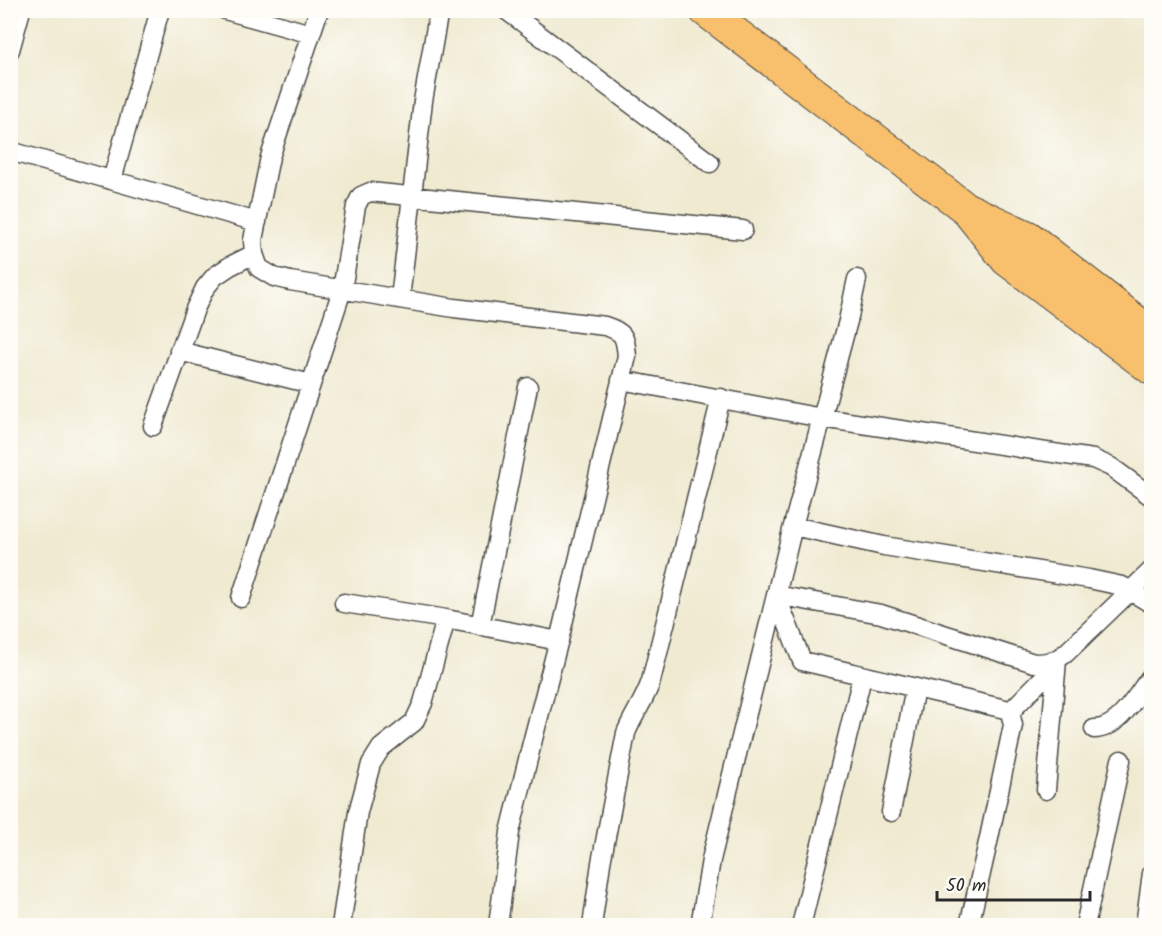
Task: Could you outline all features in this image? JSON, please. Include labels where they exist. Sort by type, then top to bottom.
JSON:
[{"type":"highway","points":[[705,10],[965,208],[1028,237],[1152,334]]},
{"type":"highway","points":[[965,208],[1007,260],[1152,369]]},
{"type":"street","points":[[11,44],[21,10]]},
{"type":"street","points":[[112,180],[160,10]]},
{"type":"street","points":[[225,10],[311,34]]},
{"type":"street","points":[[319,10],[270,158],[253,240],[254,254],[259,268],[274,277],[342,290],[454,308],[588,323],[617,329],[623,334],[626,344],[627,356],[559,641],[532,739],[510,832],[498,926]]},
{"type":"street","points":[[399,299],[423,101],[438,10]]},
{"type":"street","points":[[506,10],[710,163]]},
{"type":"street","points":[[10,151],[257,222]]},
{"type":"street","points":[[241,598],[342,290],[356,206],[361,196],[370,192],[411,198],[743,230]]},
{"type":"street","points":[[153,426],[179,351],[205,288],[215,276],[254,254]]},
{"type":"street","points":[[700,926],[711,860],[793,526],[857,279]]},
{"type":"street","points":[[179,351],[311,384]]},
{"type":"street","points":[[621,380],[822,418],[1093,459],[1111,467],[1152,497]]},
{"type":"street","points":[[480,626],[528,387]]},
{"type":"street","points":[[592,926],[601,863],[626,733],[631,718],[651,681],[721,398]]},
{"type":"street","points":[[793,526],[884,546],[1122,586],[1152,604]]},
{"type":"street","points":[[969,926],[1012,725],[1010,712],[1038,671],[1057,660],[1152,570]]},
{"type":"street","points":[[776,595],[881,614],[1038,671],[1054,706]]},
{"type":"street","points":[[776,595],[802,662],[1010,712]]},
{"type":"street","points":[[345,603],[446,619],[559,641]]},
{"type":"street","points":[[341,926],[358,812],[371,764],[381,748],[414,722],[423,704],[446,619]]},
{"type":"street","points":[[1046,790],[1057,660]]},
{"type":"street","points":[[1094,729],[1102,729],[1115,723],[1152,675]]},
{"type":"street","points":[[801,926],[862,677]]},
{"type":"street","points":[[891,812],[915,688]]},
{"type":"street","points":[[1085,926],[1121,760]]},
{"type":"street","points":[[1144,926],[1152,873]]}]
